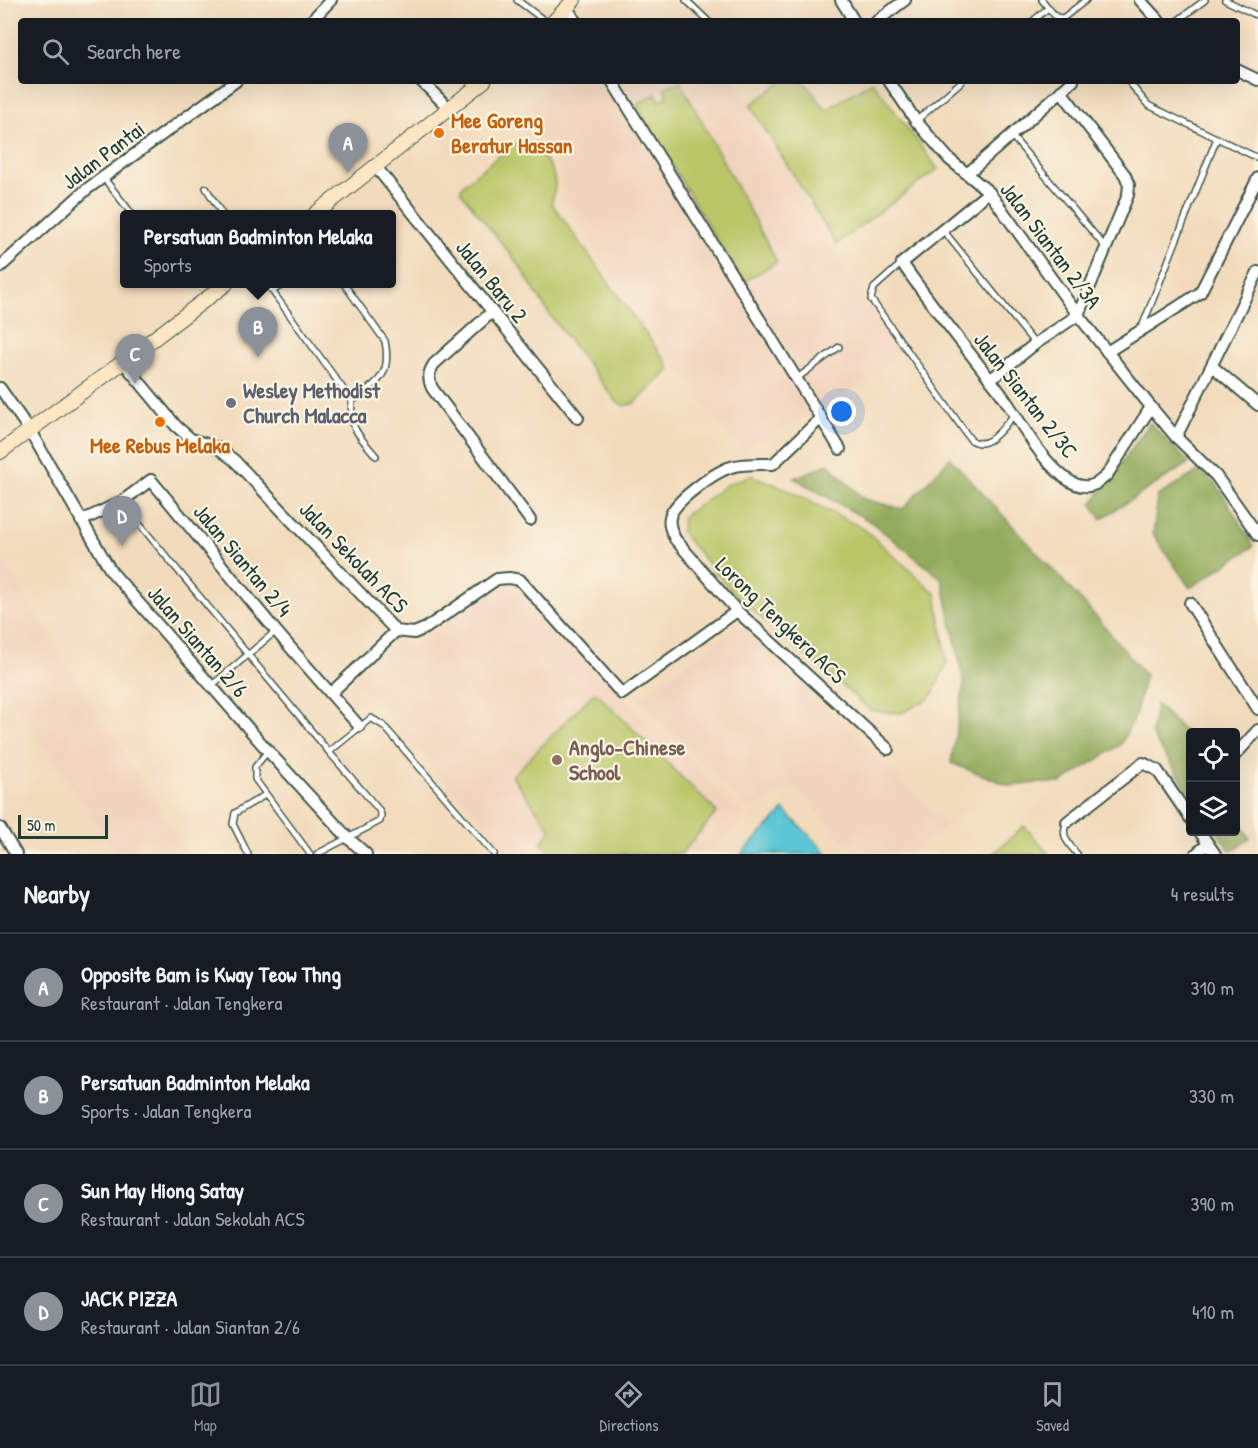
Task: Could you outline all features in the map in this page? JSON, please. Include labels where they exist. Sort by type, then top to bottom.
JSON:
[{"type":"main road","points":[[557,18],[570,4]]},
{"type":"main road","points":[[320,210],[480,84]]},
{"type":"main road","points":[[0,452],[221,288]]},
{"type":"street","points":[[314,18],[331,0]]},
{"type":"street","points":[[841,0],[852,18]]},
{"type":"street","points":[[881,18],[905,0]]},
{"type":"street","points":[[1140,0],[1150,18]]},
{"type":"street","points":[[1240,71],[1258,80]]},
{"type":"street","name":"Jalan Pantai","points":[[0,267],[87,189],[232,84]]},
{"type":"street","points":[[424,84],[450,109]]},
{"type":"street","points":[[614,84],[840,449]]},
{"type":"street","name":"Jalan Siantan 2/3A","points":[[892,84],[916,120],[949,159],[988,192],[1107,352],[1176,436],[1216,476],[1258,535]]},
{"type":"street","points":[[968,173],[1070,84]]},
{"type":"street","points":[[990,380],[1035,344],[1078,315],[1128,195],[1129,185],[1125,175],[1061,92]]},
{"type":"street","name":"Jalan Baru 2","points":[[376,167],[578,418]]},
{"type":"street","points":[[1107,352],[1200,293],[1258,178]]},
{"type":"street","points":[[902,263],[988,192]]},
{"type":"street","name":"Jalan Siantan 2/3C","points":[[902,263],[1015,414],[1036,446],[1055,469],[1069,480],[1081,486],[1089,486],[1107,475],[1151,407]]},
{"type":"street","points":[[1176,436],[1258,272]]},
{"type":"street","points":[[492,312],[434,364],[429,371],[428,380],[530,520]]},
{"type":"street","name":"Jalan Sekolah ACS","points":[[123,362],[176,426],[192,439],[218,448],[234,460],[396,631],[414,633],[426,628],[497,579],[520,580],[622,694],[737,610]]},
{"type":"street","points":[[1212,366],[1258,405]]},
{"type":"street","points":[[0,388],[30,431]]},
{"type":"street","name":"Lorong Tengkera ACS","points":[[821,418],[773,464],[730,467],[712,477],[676,505],[670,516],[670,528],[675,539],[737,610],[888,749]]},
{"type":"street","name":"Jalan Siantan 2/6","points":[[30,431],[111,571],[267,751],[348,838],[366,854]]},
{"type":"street","name":"Jalan Siantan 2/4","points":[[81,521],[121,502],[151,480],[276,631],[359,726]]},
{"type":"street","points":[[1190,603],[1258,709]]},
{"type":"street","points":[[331,693],[396,631]]},
{"type":"street","points":[[1240,750],[1258,730]]},
{"type":"street","points":[[1067,822],[1143,763],[1157,770],[1186,811]]},
{"type":"street","points":[[0,828],[16,854]]},
{"type":"street","points":[[1196,854],[1211,849],[1203,836]]},
{"type":"lane","points":[[517,0],[541,18]]},
{"type":"lane","points":[[686,0],[705,18]]},
{"type":"lane","points":[[1042,0],[1056,17],[1063,18],[1086,0]]},
{"type":"lane","points":[[1181,18],[1205,0]]},
{"type":"lane","points":[[1225,0],[1258,16]]},
{"type":"lane","points":[[1036,18],[1048,8]]},
{"type":"lane","points":[[916,120],[958,84]]},
{"type":"lane","points":[[1130,84],[1148,105],[1258,158]]},
{"type":"lane","points":[[1011,134],[1107,249]]},
{"type":"lane","points":[[1141,329],[1217,138]]},
{"type":"lane","points":[[103,177],[129,210]]},
{"type":"lane","points":[[206,188],[220,210]]},
{"type":"lane","points":[[942,228],[1035,344]]},
{"type":"lane","points":[[902,263],[874,288],[871,299],[970,439],[981,444],[988,442],[1015,414]]},
{"type":"lane","points":[[270,288],[352,401],[350,418],[354,429],[376,456]]},
{"type":"lane","points":[[273,291],[278,288]]},
{"type":"lane","points":[[347,288],[385,341],[387,349],[385,371],[382,377],[352,401]]},
{"type":"lane","points":[[796,378],[838,347]]},
{"type":"lane","points":[[121,502],[379,810],[381,816],[376,825],[317,854]]},
{"type":"lane","points":[[211,686],[276,631]]},
{"type":"lane","points":[[329,752],[371,718],[384,726],[495,854]]},
{"type":"lane","points":[[267,751],[255,767],[255,780],[310,854]]},
{"type":"lane","points":[[248,854],[233,824],[235,813],[264,795]]},
{"type":"lane","points":[[1067,822],[1063,830],[1065,839],[1077,854]]},
{"type":"shaded area","points":[[551,84],[738,84],[854,285],[898,346],[896,356],[880,371],[811,414],[742,450],[697,394],[605,268],[564,200],[560,170],[526,120],[523,113],[525,107]]},
{"type":"shaded area","points":[[0,556],[188,854],[116,854],[52,757],[29,727],[0,680]]},
{"type":"shaded area","name":"Anglo-Chinese School","points":[[492,578],[519,585],[630,705],[746,816],[711,854],[509,854],[356,680],[398,640],[410,650]]},
{"type":"shaded area","points":[[739,625],[948,825],[911,854],[855,854],[794,787],[750,810],[638,699]]},
{"type":"green space","points":[[673,84],[682,84],[777,262],[742,283],[636,105],[656,94],[660,101],[668,96],[664,88]]},
{"type":"green space","points":[[780,84],[806,84],[826,110],[867,84],[874,84],[938,169],[836,244],[750,105]]},
{"type":"green space","points":[[525,141],[540,154],[552,172],[555,184],[552,204],[670,370],[635,403],[624,406],[616,401],[549,314],[519,265],[460,191],[464,184],[512,145]]},
{"type":"green space","points":[[1150,423],[1189,463],[1101,519],[1092,504]]},
{"type":"green space","points":[[950,458],[1100,621],[1145,675],[1135,716],[1121,744],[1061,783],[1011,786],[951,763],[964,683],[942,579],[871,522],[794,478],[828,464],[864,499],[903,509]]},
{"type":"green space","points":[[1200,470],[1217,485],[1254,546],[1190,588],[1153,534],[1158,496]]},
{"type":"green space","points":[[751,475],[786,489],[864,529],[936,594],[947,663],[931,697],[902,713],[872,711],[735,595],[681,532],[683,517],[726,485]]},
{"type":"green space","points":[[595,692],[717,812],[681,854],[554,854],[541,843],[551,829],[512,776]]},
{"type":"green space","points":[[1156,704],[1186,732],[1186,787],[1151,734]]},
{"type":"green space","points":[[1240,820],[1250,838],[1231,852],[1220,836],[1240,836]]},
{"type":"green space","points":[[1024,826],[1049,854],[993,854]]},
{"type":"water","points":[[784,810],[828,854],[741,854]]},
{"type":"place","name":"Mee Goreng Beratur Hassan","points":[[439,133]]},
{"type":"place","name":"Opposite Bam is Kway Teow Thng","points":[[348,173]]},
{"type":"place","name":"Persatuan Badminton Melaka","points":[[258,357]]},
{"type":"place","name":"Sun May Hiong Satay","points":[[135,384]]},
{"type":"place","name":"Wesley Methodist Church Malacca","points":[[231,403]]},
{"type":"place","name":"Mee Rebus Melaka","points":[[160,422]]},
{"type":"place","name":"JACK PIZZA","points":[[122,546]]},
{"type":"place","name":"Anglo-Chinese School","points":[[557,760]]}]
